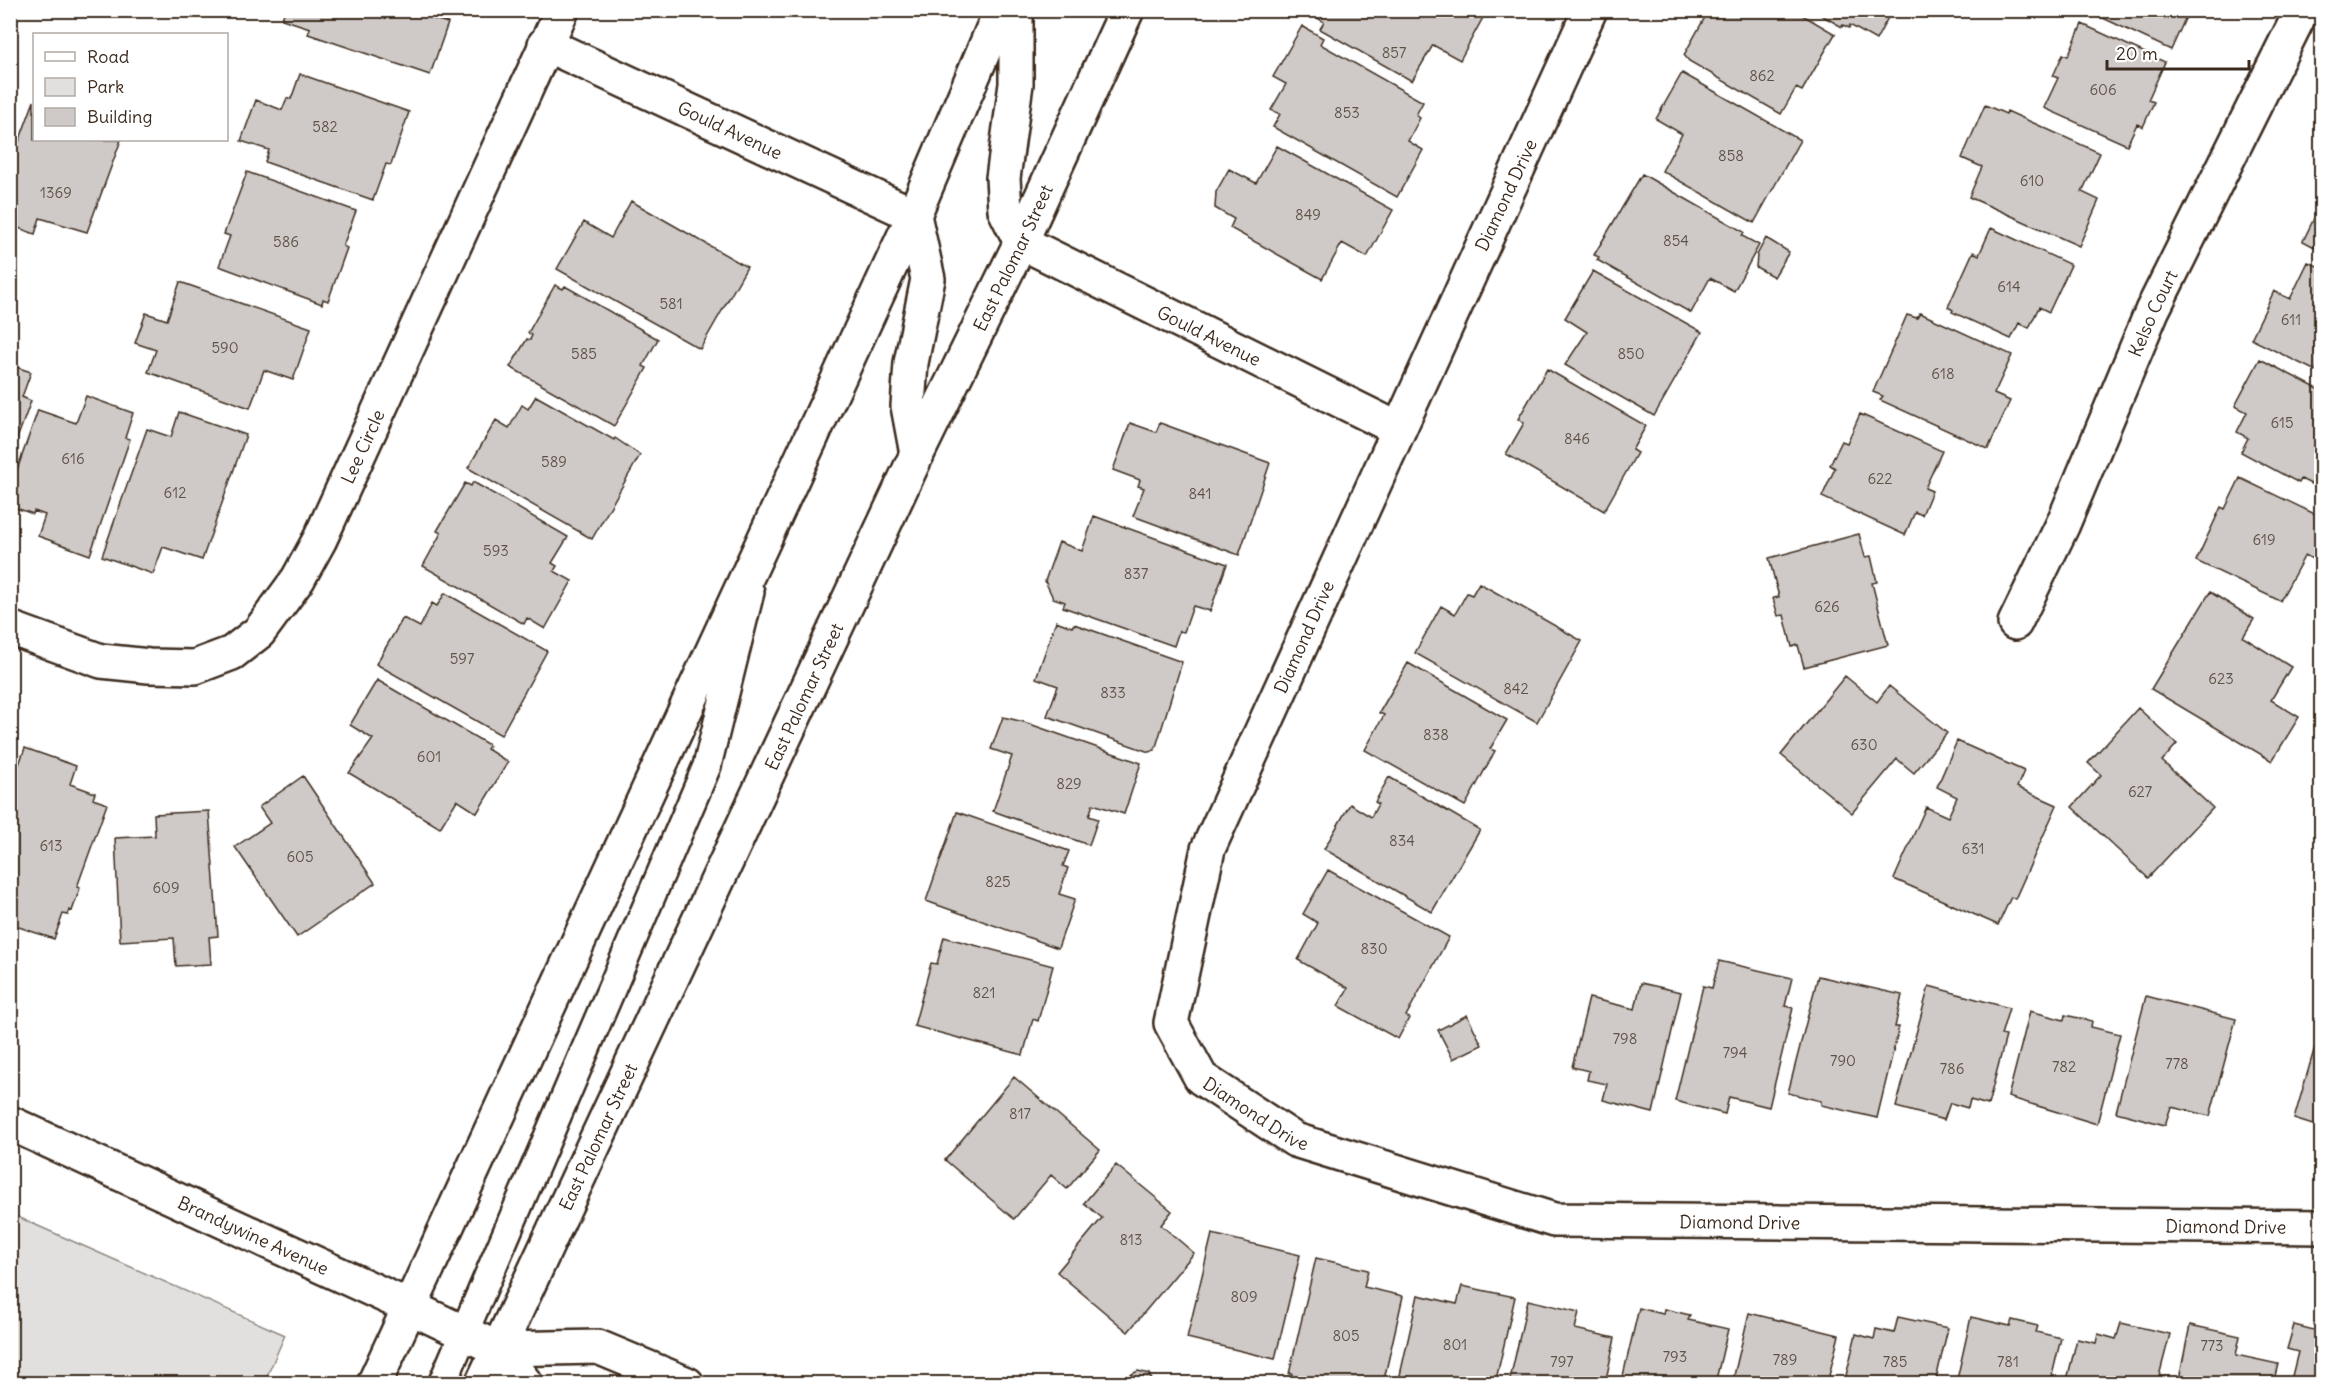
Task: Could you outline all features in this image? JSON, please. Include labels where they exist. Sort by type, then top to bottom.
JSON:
[{"type":"street","name":"Lee Circle","points":[[10,628],[101,662],[159,667],[195,667],[232,653],[259,632],[298,579],[321,539],[544,44],[562,10]]},
{"type":"street","points":[[374,1383],[914,215],[1001,10]]},
{"type":"street","points":[[1016,10],[1016,84],[1003,178],[1005,210],[1021,242]]},
{"type":"street","name":"East Palomar Street","points":[[482,1383],[917,454],[1021,242],[1127,10]]},
{"type":"street","name":"Diamond Drive","points":[[1590,10],[1208,849],[1171,1023],[1201,1078],[1295,1140],[1554,1220],[2322,1227]]},
{"type":"street","name":"Kelso Court","points":[[2015,623],[2063,524],[2152,311],[2302,10]]},
{"type":"street","name":"Gould Avenue","points":[[544,44],[914,215]]},
{"type":"street","points":[[914,215],[928,279],[911,363],[908,406],[917,454]]},
{"type":"street","name":"Gould Avenue","points":[[1021,242],[1398,429]]},
{"type":"street","name":"Brandywine Avenue","points":[[10,1123],[462,1330],[498,1349]]},
{"type":"street","points":[[498,1349],[598,1347],[687,1383]]},
{"type":"street","points":[[498,1349],[526,1383]]},
{"type":"lane","points":[[441,1383],[706,766],[762,544]]},
{"type":"lane","points":[[474,1383],[498,1349]]},
{"type":"green space","points":[[11,1214],[285,1335],[264,1383],[11,1383]]},
{"type":"building","points":[[285,10],[425,10],[423,16],[448,23],[430,75],[308,34],[310,28],[282,19]]},
{"type":"building","points":[[1305,10],[1482,10],[1486,12],[1460,60],[1433,45],[1412,81],[1320,29],[1324,22]]},
{"type":"building","points":[[1709,10],[1794,10],[1835,34],[1802,91],[1796,88],[1781,114],[1689,61],[1684,55]]},
{"type":"building","points":[[1819,10],[1892,10],[1876,40],[1850,25],[1849,28],[1843,25],[1842,27],[1821,15],[1823,12]]},
{"type":"building","points":[[2086,10],[2189,10],[2171,50]]},
{"type":"building","points":[[2082,24],[2165,62],[2148,100],[2154,102],[2143,127],[2137,124],[2127,145],[2044,108],[2058,78],[2053,76],[2063,54],[2068,56]]},
{"type":"building","points":[[1302,26],[1323,38],[1320,44],[1423,102],[1416,115],[1420,118],[1408,141],[1423,150],[1397,197],[1273,127],[1280,114],[1271,110],[1286,84],[1273,77]]},
{"type":"building","points":[[1682,73],[1800,140],[1754,223],[1662,171],[1682,134],[1656,119]]},
{"type":"building","points":[[300,74],[409,112],[391,165],[386,164],[373,200],[265,162],[269,150],[241,141],[256,100],[282,110],[287,98],[291,99]]},
{"type":"building","points":[[33,104],[33,141],[121,141],[87,232],[40,218],[35,234],[10,225],[10,166]]},
{"type":"building","points":[[1985,105],[2006,114],[2007,111],[2100,153],[2082,192],[2099,200],[2079,246],[1969,197],[1982,167],[1962,158]]},
{"type":"building","points":[[1277,146],[1393,210],[1367,257],[1342,243],[1322,279],[1230,228],[1234,219],[1215,208],[1216,192],[1229,169],[1256,183]]},
{"type":"building","points":[[247,172],[356,211],[343,246],[347,248],[328,301],[323,299],[322,304],[219,266],[230,236],[224,234]]},
{"type":"building","points":[[1642,174],[1744,232],[1742,236],[1759,245],[1734,291],[1710,278],[1691,313],[1597,260],[1599,257],[1594,255]]},
{"type":"building","points":[[631,201],[747,267],[700,349],[557,269],[584,222],[611,238]]},
{"type":"building","points":[[2322,202],[2322,251],[2303,241]]},
{"type":"building","points":[[1991,228],[2071,265],[2049,312],[2039,307],[2029,328],[2019,323],[2011,339],[1952,312],[1953,310],[1948,307],[1973,252],[1979,255]]},
{"type":"building","points":[[1766,238],[1789,252],[1774,277],[1756,267],[1757,255]]},
{"type":"building","points":[[2308,262],[2322,268],[2322,374],[2251,339],[2274,291],[2290,299]]},
{"type":"building","points":[[1593,271],[1702,332],[1654,416],[1565,365],[1587,332],[1565,318]]},
{"type":"building","points":[[180,282],[311,328],[293,380],[264,370],[250,408],[148,372],[156,350],[135,343],[146,313],[167,320]]},
{"type":"building","points":[[555,285],[563,289],[565,286],[658,339],[643,366],[647,368],[614,426],[510,367],[527,339],[530,340],[532,335],[528,333]]},
{"type":"building","points":[[1920,313],[2012,355],[1994,394],[2010,401],[1988,449],[1880,400],[1883,396],[1873,392],[1907,315],[1917,318]]},
{"type":"building","points":[[2260,359],[2322,391],[2322,437],[2314,452],[2322,456],[2321,489],[2301,479],[2299,483],[2241,452],[2248,438],[2237,432],[2247,412],[2235,406]]},
{"type":"building","points":[[10,365],[31,372],[22,397],[31,401],[10,458]]},
{"type":"building","points":[[1547,369],[1646,426],[1632,450],[1637,453],[1604,511],[1506,454],[1524,423],[1518,419]]},
{"type":"building","points":[[86,396],[133,413],[125,438],[130,439],[90,555],[38,536],[45,515],[34,511],[33,514],[10,506],[10,490],[38,410],[76,423]]},
{"type":"building","points":[[536,396],[614,440],[615,438],[640,455],[592,539],[468,468],[496,420],[509,428],[522,405],[528,409]]},
{"type":"building","points":[[179,412],[246,435],[202,560],[163,547],[153,574],[102,556],[147,429],[171,437]]},
{"type":"building","points":[[1860,414],[1942,451],[1925,488],[1932,491],[1922,515],[1915,512],[1905,535],[1822,497],[1835,468],[1830,465],[1842,441],[1847,443]]},
{"type":"building","points":[[1130,423],[1156,432],[1160,423],[1270,463],[1239,555],[1133,516],[1144,488],[1138,486],[1140,480],[1113,470]]},
{"type":"building","points":[[2240,478],[2321,517],[2322,555],[2318,562],[2305,555],[2280,601],[2196,561],[2221,507],[2225,509]]},
{"type":"building","points":[[473,482],[568,537],[552,563],[557,566],[554,571],[572,581],[545,629],[527,618],[524,624],[423,566],[441,533],[437,531],[465,483],[471,486]]},
{"type":"building","points":[[1094,516],[1227,564],[1210,611],[1193,606],[1184,632],[1179,631],[1174,646],[1063,607],[1065,602],[1053,598],[1045,581],[1059,542],[1082,551]]},
{"type":"building","points":[[1859,534],[1865,557],[1871,556],[1877,582],[1872,583],[1888,645],[1804,667],[1798,645],[1792,647],[1784,615],[1778,616],[1773,598],[1779,597],[1769,558]]},
{"type":"building","points":[[1479,583],[1582,641],[1537,722],[1415,653],[1441,606],[1455,614],[1467,593],[1472,595]]},
{"type":"building","points":[[2210,592],[2254,619],[2243,637],[2291,667],[2271,700],[2299,717],[2272,761],[2151,689]]},
{"type":"building","points":[[445,593],[547,651],[501,735],[376,664],[403,618],[420,627],[432,603],[437,606]]},
{"type":"building","points":[[1056,621],[1072,627],[1074,624],[1182,662],[1155,750],[1149,752],[1047,716],[1058,686],[1036,678]]},
{"type":"building","points":[[1408,663],[1507,720],[1490,749],[1495,751],[1465,806],[1365,750],[1384,715],[1379,713]]},
{"type":"building","points":[[1845,676],[1877,702],[1889,686],[1947,733],[1914,773],[1897,759],[1852,813],[1781,755]]},
{"type":"building","points":[[377,680],[489,745],[487,749],[508,762],[477,813],[457,800],[440,828],[349,773],[373,739],[350,725]]},
{"type":"building","points":[[2138,708],[2177,744],[2162,761],[2213,808],[2148,878],[2072,807],[2101,775],[2088,763]]},
{"type":"building","points":[[1003,717],[1024,722],[1141,763],[1124,814],[1093,804],[1089,816],[1098,819],[1089,845],[993,811],[1012,756],[991,749]]},
{"type":"building","points":[[10,736],[17,743],[10,760]]},
{"type":"building","points":[[1957,741],[2024,771],[2017,787],[2057,805],[2015,899],[2011,897],[1998,925],[1894,879],[1926,807],[1948,817],[1957,797],[1937,787]]},
{"type":"building","points":[[25,748],[76,766],[70,784],[95,793],[93,799],[107,804],[77,887],[80,888],[72,911],[69,910],[68,915],[63,914],[54,939],[10,924],[10,789]]},
{"type":"building","points":[[303,776],[375,883],[297,937],[235,847],[270,823],[259,807]]},
{"type":"building","points":[[1389,777],[1480,830],[1432,912],[1324,849],[1350,804],[1371,817],[1378,804],[1375,802]]},
{"type":"building","points":[[209,811],[218,936],[209,937],[211,964],[176,966],[174,938],[120,941],[115,838],[155,836],[154,814]]},
{"type":"building","points":[[957,812],[1069,851],[1063,866],[1068,868],[1059,894],[1075,899],[1058,948],[926,901]]},
{"type":"building","points":[[1328,870],[1449,937],[1406,1016],[1409,1018],[1398,1039],[1338,1006],[1348,988],[1298,960],[1318,923],[1303,914]]},
{"type":"building","points":[[944,937],[1053,966],[1038,1021],[1033,1019],[1023,1055],[914,1026],[931,963],[937,964]]},
{"type":"building","points":[[1719,961],[1792,978],[1785,1006],[1793,1008],[1769,1107],[1729,1097],[1725,1114],[1675,1101],[1703,986],[1712,988]]},
{"type":"building","points":[[1818,976],[1902,995],[1895,1027],[1899,1027],[1877,1118],[1821,1105],[1821,1101],[1788,1093]]},
{"type":"building","points":[[1641,983],[1681,992],[1653,1113],[1603,1100],[1607,1084],[1587,1080],[1589,1071],[1572,1067],[1589,998],[1635,1009]]},
{"type":"building","points":[[1929,986],[2009,1008],[2001,1035],[2006,1036],[1988,1105],[1970,1100],[1968,1108],[1950,1103],[1944,1120],[1896,1107]]},
{"type":"building","points":[[2146,996],[2236,1019],[2210,1116],[2171,1107],[2165,1125],[2116,1112]]},
{"type":"building","points":[[2030,1011],[2064,1020],[2065,1015],[2092,1021],[2091,1027],[2120,1034],[2097,1124],[2008,1097]]},
{"type":"building","points":[[1467,1015],[1482,1045],[1453,1059],[1438,1030]]},
{"type":"building","points":[[2319,1033],[2322,1034],[2322,1128],[2294,1119]]},
{"type":"building","points":[[1014,1077],[1100,1150],[1067,1189],[1051,1175],[1014,1219],[945,1160]]},
{"type":"building","points":[[1116,1165],[1172,1211],[1161,1225],[1194,1253],[1128,1332],[1057,1272],[1102,1218],[1084,1203]]},
{"type":"building","points":[[1212,1234],[1300,1255],[1275,1359],[1187,1338]]},
{"type":"building","points":[[1316,1258],[1368,1270],[1364,1287],[1403,1296],[1383,1384],[1290,1384],[1292,1374],[1289,1374]]},
{"type":"building","points":[[1462,1286],[1515,1297],[1495,1384],[1398,1384],[1418,1295],[1457,1304]]},
{"type":"building","points":[[1528,1300],[1579,1312],[1575,1329],[1615,1338],[1605,1384],[1509,1384]]},
{"type":"building","points":[[1639,1308],[1663,1314],[1664,1309],[1690,1315],[1688,1320],[1728,1329],[1715,1384],[1621,1384]]},
{"type":"building","points":[[1749,1313],[1839,1335],[1827,1384],[1732,1384]]},
{"type":"building","points":[[1898,1317],[1948,1328],[1935,1384],[1844,1384],[1856,1334],[1874,1339],[1876,1329],[1894,1333]]},
{"type":"building","points":[[1971,1317],[2010,1326],[2012,1320],[2038,1326],[2036,1332],[2061,1338],[2050,1384],[1956,1384]]},
{"type":"building","points":[[2121,1323],[2170,1334],[2157,1384],[2066,1384],[2077,1339],[2096,1343],[2098,1334],[2116,1339]]},
{"type":"building","points":[[2190,1325],[2240,1336],[2236,1355],[2278,1364],[2273,1384],[2178,1384]]},
{"type":"building","points":[[2294,1325],[2322,1332],[2322,1384],[2290,1384],[2298,1352],[2287,1349]]},
{"type":"building","points":[[1138,1371],[1149,1374],[1154,1384],[1126,1384],[1128,1376]]}]
